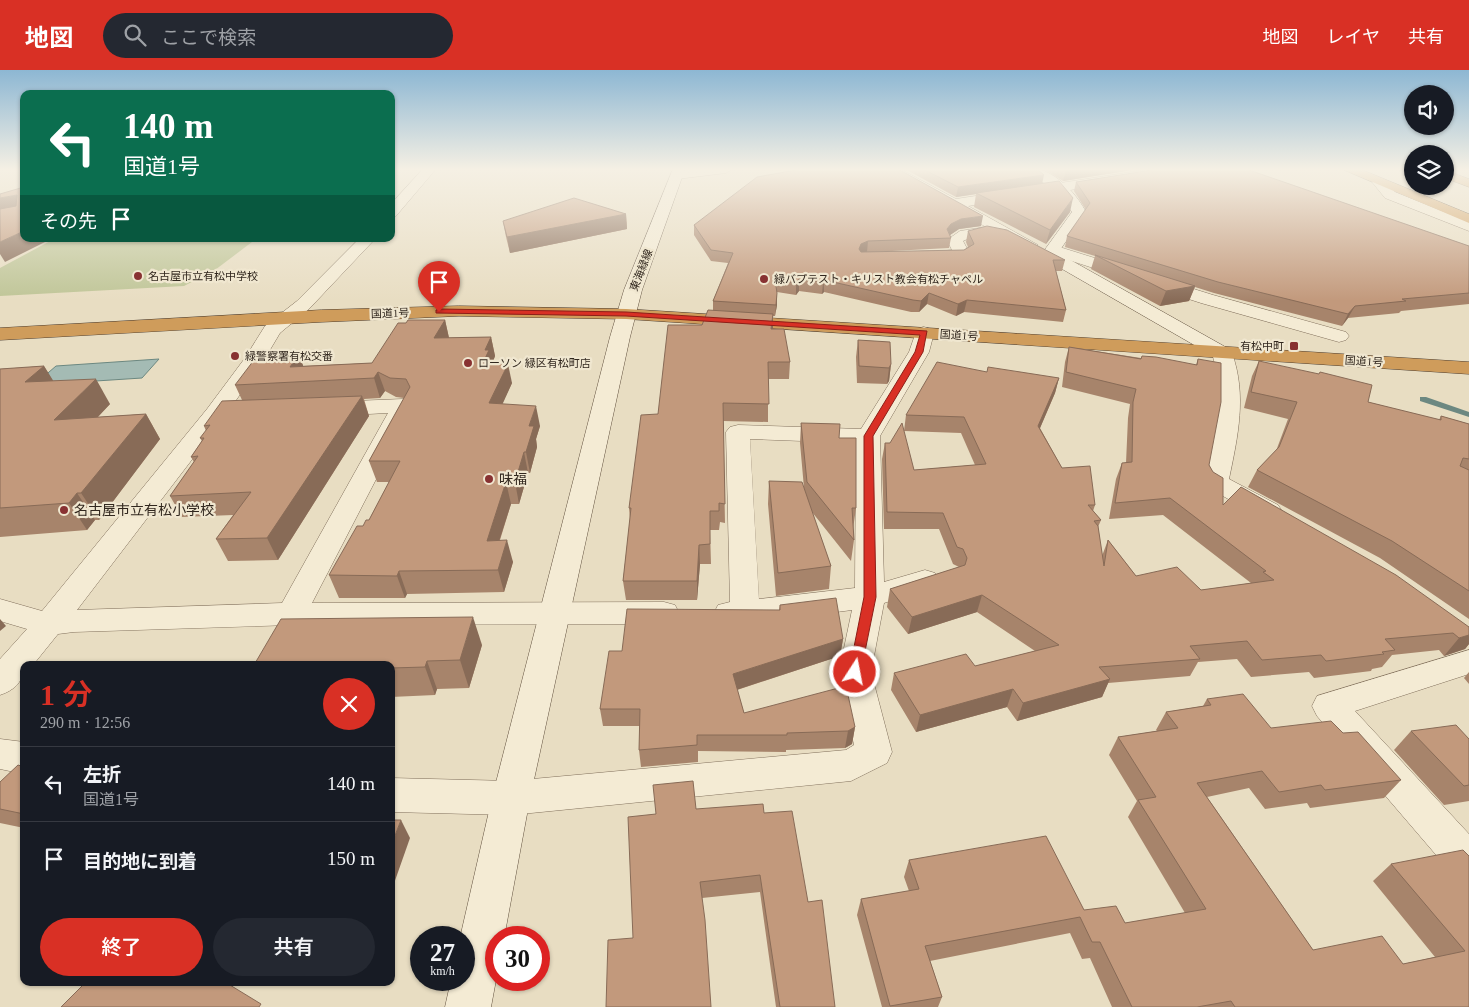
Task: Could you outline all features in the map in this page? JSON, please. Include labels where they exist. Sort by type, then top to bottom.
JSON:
[{"type":"highway","points":[[1454,213],[1469,219]]},
{"type":"highway","name":"国道1号","points":[[0,334],[289,318],[459,311],[626,314],[1469,368]]},
{"type":"street","name":"東海緑線","points":[[468,1007],[511,798],[626,314],[663,213]]},
{"type":"street","points":[[969,213],[1001,230],[1051,252],[1222,353],[1227,364],[1230,420],[1216,482],[1292,524]]},
{"type":"street","points":[[1051,252],[1078,213]]},
{"type":"street","points":[[1434,213],[1469,227]]},
{"type":"street","points":[[914,256],[962,254],[955,240],[965,234],[1001,230]]},
{"type":"street","points":[[0,682],[49,624],[215,414],[254,360],[272,330],[289,318],[364,242]]},
{"type":"street","points":[[1051,252],[1339,336]]},
{"type":"street","points":[[395,795],[511,798],[851,765],[874,752],[855,672],[870,597],[868,436],[919,352],[924,333]]},
{"type":"street","points":[[291,614],[403,406],[308,410]]},
{"type":"street","points":[[215,414],[241,413]]},
{"type":"street","points":[[745,613],[738,432],[868,436]]},
{"type":"street","points":[[0,610],[49,624],[74,621],[291,614],[745,613],[870,597],[947,574]]},
{"type":"street","points":[[1469,662],[1330,706],[1469,863]]},
{"type":"street","points":[[0,754],[20,757]]},
{"type":"green space","points":[[48,242],[252,242],[215,270],[184,286],[0,296],[0,268]]},
{"type":"water","points":[[159,359],[142,378],[34,385],[56,366]]},
{"type":"building","points":[[0,213],[20,213],[20,233],[0,242]]},
{"type":"building","points":[[529,213],[626,214],[507,237],[503,221]]},
{"type":"building","points":[[710,213],[977,213],[983,216],[961,219],[951,224],[947,229],[951,238],[868,241],[861,244],[859,249],[861,252],[964,250],[974,244],[968,231],[987,226],[1007,230],[1065,260],[1053,260],[1066,310],[967,300],[958,304],[929,293],[921,301],[824,280],[823,282],[799,279],[796,283],[775,280],[776,305],[713,301],[733,253],[711,250],[694,225]]},
{"type":"building","points":[[1015,213],[1062,213],[1050,230]]},
{"type":"building","points":[[1083,213],[1373,213],[1469,246],[1469,293],[1402,299],[1406,301],[1355,306],[1348,314],[1218,282],[1067,236]]},
{"type":"building","points":[[1095,255],[1195,286],[1166,291]]},
{"type":"building","points":[[708,310],[773,314],[771,329],[784,329],[790,362],[768,362],[769,404],[723,403],[725,504],[719,503],[719,511],[710,511],[710,544],[699,545],[697,581],[623,581],[631,508],[629,508],[641,415],[658,414],[668,325],[702,325]]},
{"type":"building","points":[[408,320],[445,320],[434,338],[491,337],[485,350],[489,350],[483,363],[508,364],[489,403],[536,406],[529,426],[534,426],[526,452],[524,452],[515,482],[506,482],[487,541],[507,540],[498,570],[399,571],[397,576],[329,575],[357,526],[363,526],[366,520],[369,520],[400,461],[369,461],[410,387],[406,379],[390,378],[378,372],[374,378],[235,385],[257,356],[299,354],[290,367],[372,363],[398,323],[406,323]]},
{"type":"building","points":[[858,340],[890,342],[891,364],[889,368],[859,366]]},
{"type":"building","points":[[1069,347],[1141,359],[1142,356],[1156,357],[1197,365],[1198,359],[1221,363],[1221,402],[1209,465],[1213,472],[1223,478],[1223,505],[1241,487],[1396,575],[1469,627],[1469,635],[1459,638],[1453,633],[1385,639],[1395,650],[1382,652],[1384,654],[1326,661],[1321,655],[1262,660],[1247,641],[1190,646],[1200,659],[1099,667],[1110,679],[1023,703],[1013,689],[920,715],[894,673],[966,654],[975,666],[1059,645],[982,595],[912,617],[890,589],[965,565],[967,558],[963,549],[957,547],[943,513],[887,512],[885,443],[890,443],[902,423],[914,470],[986,464],[964,417],[906,415],[937,362],[987,372],[988,367],[1059,378],[1038,426],[1062,468],[1090,466],[1095,505],[1088,505],[1101,520],[1094,521],[1098,526],[1104,566],[1108,540],[1136,576],[1177,567],[1201,590],[1274,580],[1263,572],[1266,571],[1170,498],[1115,503],[1122,463],[1132,462],[1133,402],[1136,389],[1066,372]]},
{"type":"building","points":[[1259,361],[1319,374],[1320,372],[1372,385],[1368,402],[1441,420],[1441,416],[1469,424],[1469,459],[1463,458],[1460,466],[1469,470],[1469,591],[1392,541],[1257,470],[1279,447],[1297,402],[1251,392]]},
{"type":"building","points":[[44,366],[25,382],[96,379],[54,420],[146,414],[81,493],[77,493],[69,503],[0,508],[0,369]]},
{"type":"building","points":[[362,396],[267,538],[216,539],[251,492],[170,496],[198,456],[191,457],[204,438],[200,438],[210,425],[204,426],[222,401]]},
{"type":"building","points":[[801,423],[840,424],[839,438],[856,438],[856,508],[852,508],[854,540],[807,482]]},
{"type":"building","points":[[769,481],[802,482],[831,566],[778,573]]},
{"type":"building","points":[[836,598],[843,639],[733,674],[744,713],[846,686],[855,727],[848,731],[787,733],[787,735],[697,735],[697,745],[639,750],[640,709],[600,709],[609,651],[622,651],[627,609],[780,610],[780,605]]},
{"type":"building","points":[[473,617],[460,660],[427,661],[425,667],[395,668],[395,661],[256,661],[281,619]]},
{"type":"building","points":[[1243,694],[1271,728],[1331,721],[1343,733],[1358,732],[1401,780],[1325,790],[1321,785],[1279,792],[1262,771],[1197,783],[1313,950],[1382,936],[1403,964],[1465,951],[1391,864],[1463,850],[1469,856],[1469,1007],[1235,1007],[1231,1001],[1197,1007],[1132,1007],[1100,942],[1092,942],[1080,917],[925,946],[942,997],[890,1006],[861,899],[919,889],[909,860],[1046,836],[1084,910],[1116,906],[1125,923],[1206,909],[1138,800],[1156,797],[1118,737],[1178,728],[1166,712],[1211,705],[1207,699]]},
{"type":"building","points":[[1456,725],[1469,739],[1469,785],[1464,786],[1411,731]]},
{"type":"building","points":[[18,765],[20,766],[20,813],[0,809],[0,782]]},
{"type":"building","points":[[693,781],[696,809],[763,804],[764,813],[792,811],[808,902],[822,900],[835,1007],[780,1007],[760,875],[700,882],[705,920],[711,1007],[606,1007],[608,940],[633,938],[628,817],[656,814],[653,785]]},
{"type":"building","points":[[395,820],[401,820],[395,836]]},
{"type":"building","points":[[82,986],[232,986],[261,1004],[259,1007],[61,1007]]},
{"type":"waterway","points":[[1423,399],[1469,415]]},
{"type":"place","name":"名古屋市立有松中学校","points":[[138,276]]},
{"type":"place","name":"緑バプテスト・キリスト教会有松チャペル","points":[[764,279]]},
{"type":"place","name":"有松中町","points":[[1294,346]]},
{"type":"place","name":"緑警察署有松交番","points":[[235,356]]},
{"type":"place","name":"ローソン 緑区有松町店","points":[[468,363]]},
{"type":"place","name":"味福","points":[[489,479]]},
{"type":"place","name":"名古屋市立有松小学校","points":[[64,510]]},
{"type":"route","points":[[439,312],[626,314],[924,333],[919,352],[868,436],[870,597],[855,672]]}]
